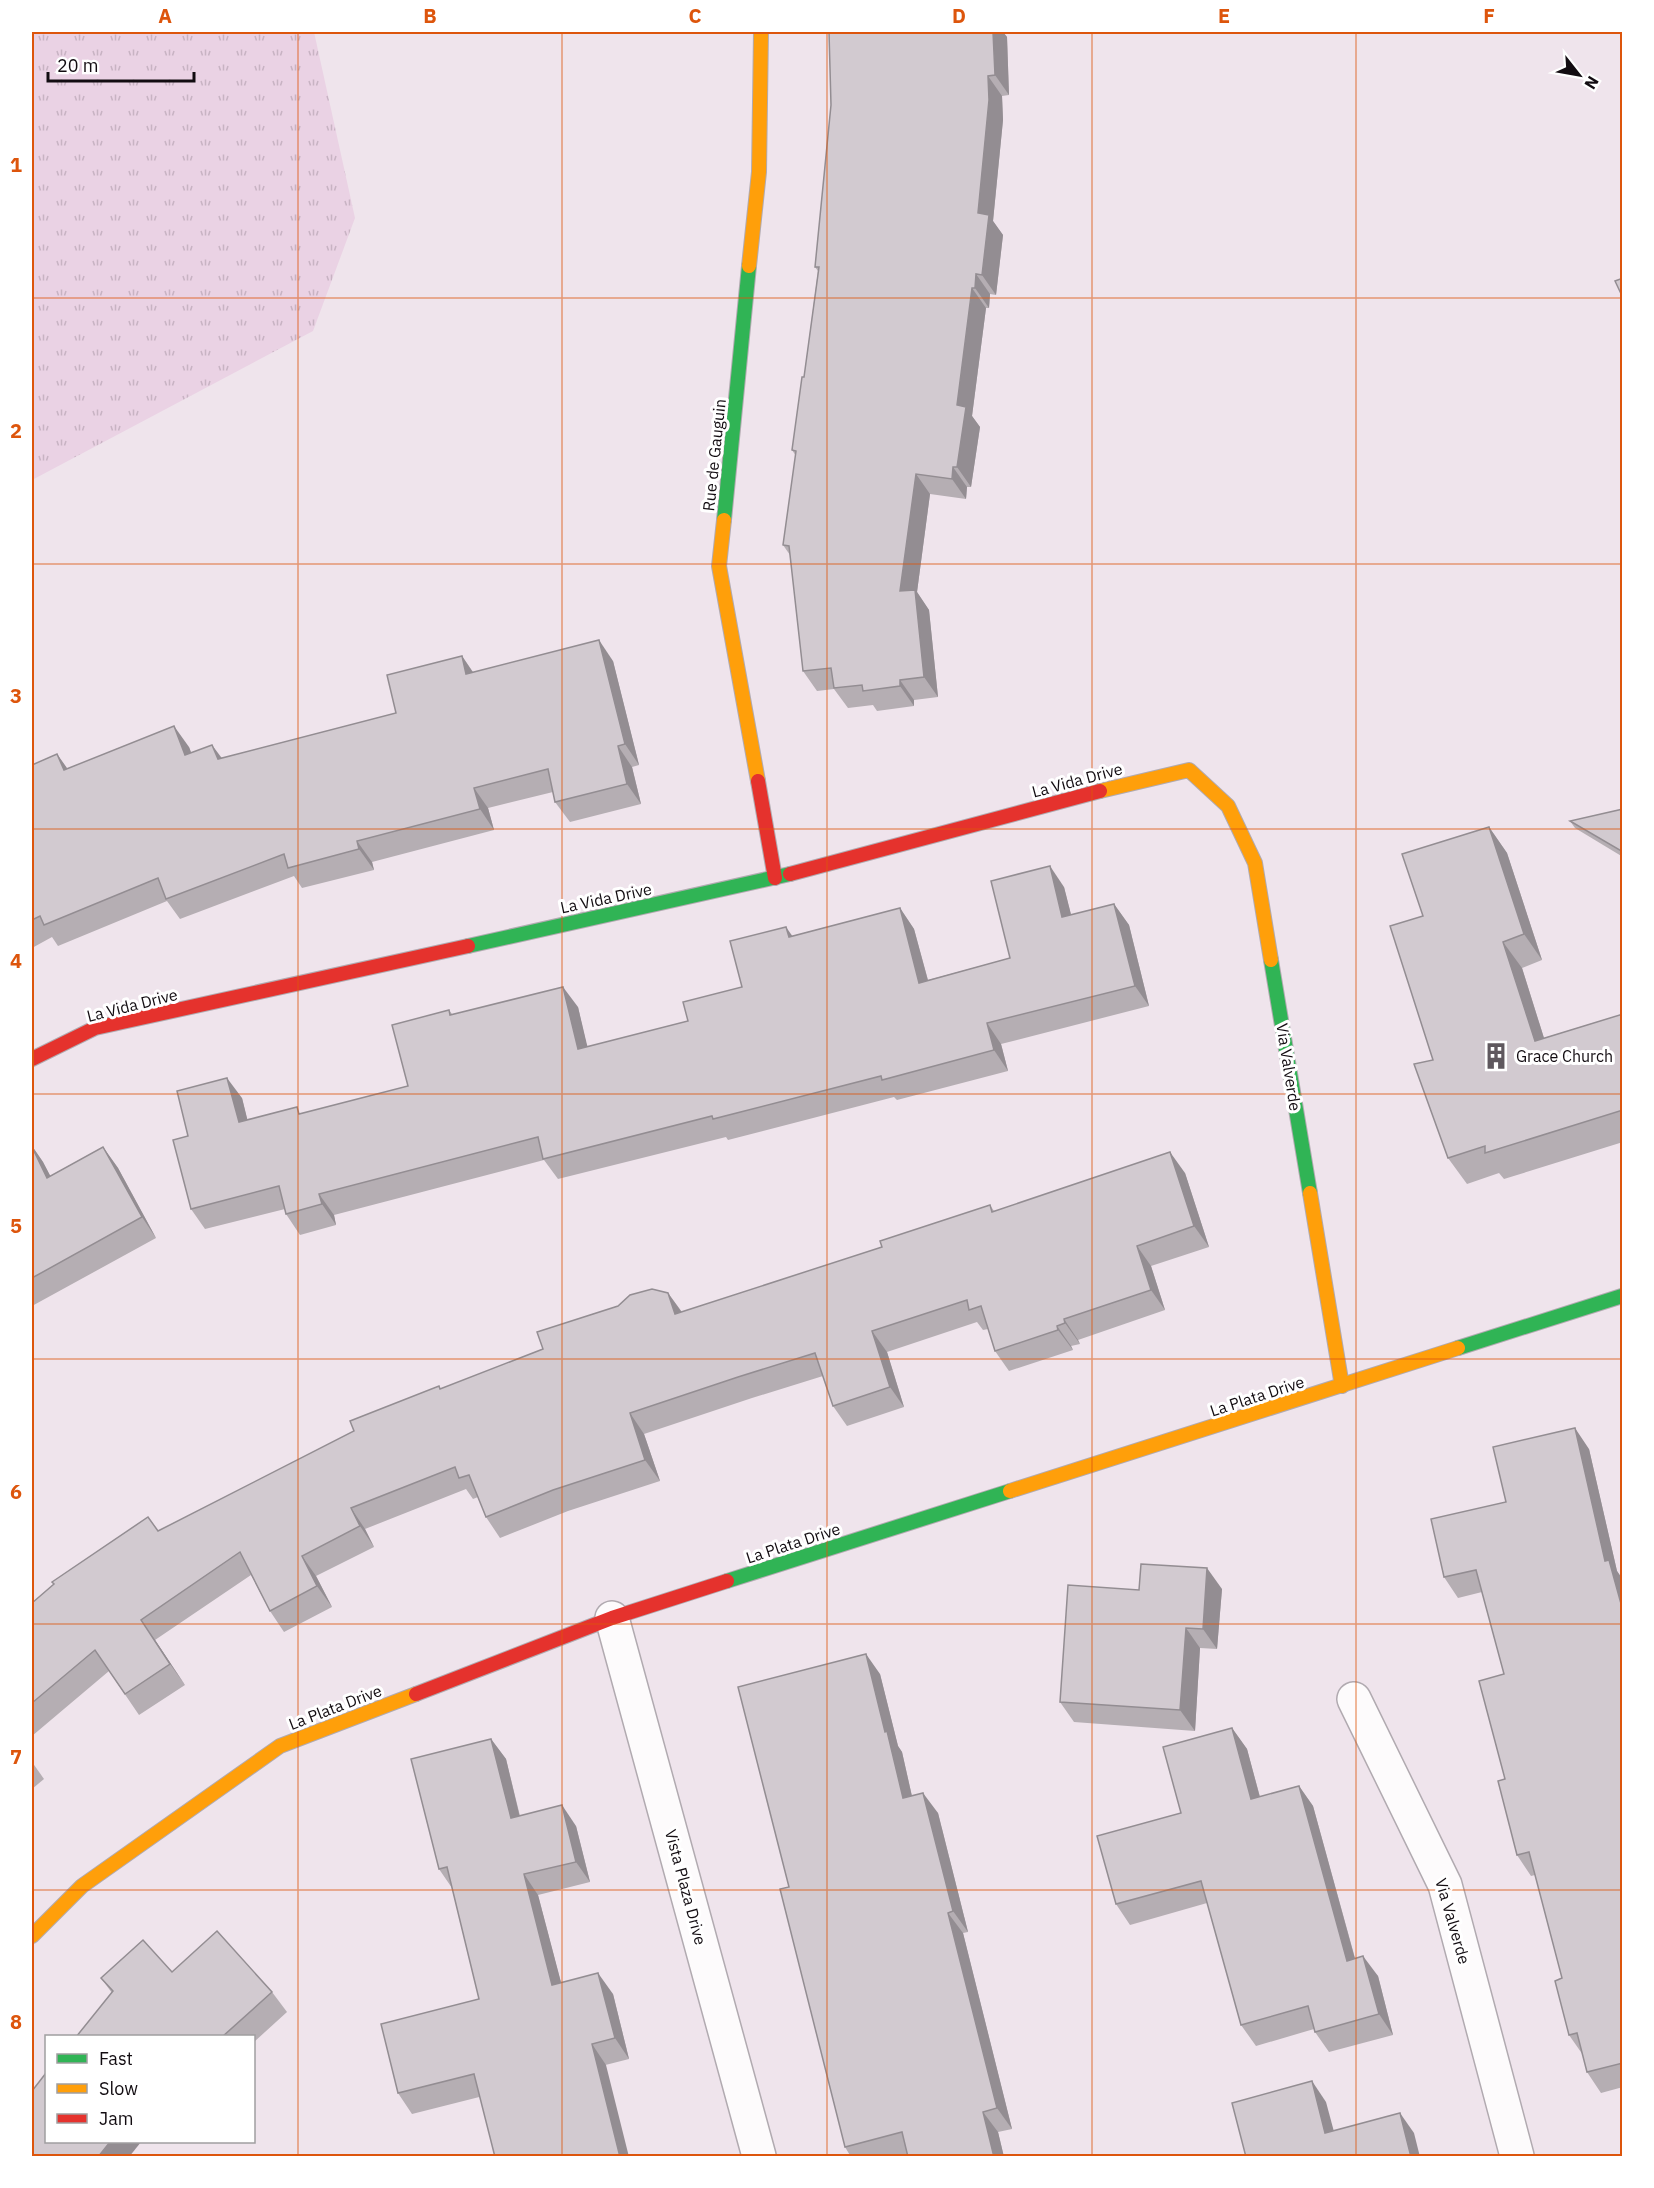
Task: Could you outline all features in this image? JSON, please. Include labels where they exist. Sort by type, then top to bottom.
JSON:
[{"type":"street","name":"Rue de Gauguin","points":[[761,32],[759,172],[719,566],[775,878]]},
{"type":"street","name":"La Vida Drive","points":[[32,1059],[95,1028],[775,878],[1106,789],[1189,770]]},
{"type":"street","name":"Via Valverde","points":[[1189,770],[1228,806],[1255,863],[1341,1386]]},
{"type":"street","name":"La Plata Drive","points":[[32,1936],[82,1886],[280,1746],[612,1618],[1623,1296]]},
{"type":"street","name":"Vista Plaza Drive","points":[[612,1618],[759,2157]]},
{"type":"street","name":"Via Valverde","points":[[1354,1699],[1445,1885],[1517,2157]]},
{"type":"green space","points":[[32,32],[314,32],[355,218],[313,331],[32,480]]},
{"type":"building","points":[[829,32],[993,32],[995,75],[988,76],[989,100],[978,213],[989,215],[982,275],[976,274],[975,288],[972,288],[957,405],[966,407],[957,467],[953,467],[952,479],[916,474],[900,591],[915,590],[924,677],[900,680],[900,686],[863,691],[862,685],[834,688],[831,668],[803,671],[789,546],[783,545],[796,451],[792,450],[819,267],[815,267],[831,105]]},
{"type":"building","points":[[1623,278],[1623,298],[1615,281]]},
{"type":"building","points":[[599,640],[625,744],[618,746],[627,784],[555,802],[548,769],[474,788],[480,809],[357,841],[359,849],[288,868],[284,854],[166,899],[158,878],[44,925],[40,916],[32,920],[32,765],[57,754],[64,770],[174,726],[185,755],[212,745],[218,759],[396,713],[387,675],[462,656],[466,674]]},
{"type":"building","points":[[1623,809],[1623,852],[1570,821]]},
{"type":"building","name":"Grace Church","points":[[1489,827],[1524,934],[1503,942],[1535,1041],[1623,1014],[1623,1110],[1485,1153],[1485,1146],[1448,1158],[1414,1064],[1433,1060],[1390,926],[1423,916],[1402,854]]},
{"type":"building","points":[[1050,866],[1062,917],[1114,904],[1135,986],[987,1023],[994,1050],[882,1080],[881,1076],[543,1159],[538,1137],[319,1194],[322,1204],[286,1214],[279,1186],[191,1209],[173,1140],[188,1136],[177,1091],[227,1078],[239,1122],[297,1107],[299,1114],[408,1086],[392,1025],[449,1010],[450,1015],[563,987],[578,1049],[688,1021],[683,1002],[742,987],[730,941],[786,927],[789,937],[900,908],[919,983],[1010,958],[991,881]]},
{"type":"building","points":[[32,1147],[47,1178],[103,1147],[142,1217],[32,1278]]},
{"type":"building","points":[[1170,1152],[1194,1226],[1137,1246],[1151,1290],[1064,1319],[1065,1323],[1057,1326],[1058,1330],[995,1351],[981,1306],[969,1310],[967,1300],[872,1331],[890,1387],[833,1406],[815,1353],[630,1413],[645,1460],[553,1490],[486,1517],[469,1475],[459,1478],[455,1467],[351,1508],[360,1526],[302,1556],[317,1586],[270,1611],[240,1552],[141,1620],[170,1664],[125,1694],[95,1650],[32,1703],[32,1603],[54,1584],[52,1582],[148,1517],[158,1531],[354,1431],[350,1421],[543,1349],[537,1332],[618,1306],[630,1295],[652,1289],[668,1293],[675,1314],[882,1247],[880,1241],[990,1205],[992,1212]]},
{"type":"building","points":[[1575,1428],[1605,1561],[1609,1560],[1623,1611],[1623,2063],[1587,2072],[1577,2033],[1569,2035],[1555,1981],[1562,1978],[1529,1852],[1517,1855],[1498,1781],[1505,1779],[1479,1681],[1504,1674],[1476,1570],[1444,1577],[1431,1519],[1506,1502],[1493,1447]]},
{"type":"building","points":[[1141,1564],[1207,1568],[1203,1629],[1186,1628],[1180,1710],[1060,1702],[1068,1585],[1139,1590]]},
{"type":"building","points":[[866,1654],[903,1798],[923,1793],[953,1911],[948,1913],[997,2108],[983,2112],[994,2157],[908,2157],[902,2132],[845,2147],[780,1889],[789,1887],[738,1687]]},
{"type":"building","points":[[1232,1728],[1251,1799],[1299,1786],[1347,1961],[1363,1956],[1379,2014],[1315,2032],[1308,2006],[1241,2025],[1201,1881],[1116,1904],[1097,1836],[1181,1813],[1163,1747]]},
{"type":"building","points":[[491,1739],[511,1818],[562,1805],[576,1862],[524,1874],[552,1985],[598,1973],[615,2038],[592,2044],[620,2157],[495,2157],[474,2074],[398,2093],[381,2024],[479,1999],[447,1867],[439,1869],[411,1759]]},
{"type":"building","points":[[217,1931],[272,1992],[224,2035],[78,2035],[113,1991],[101,1978],[143,1940],[172,1972]]},
{"type":"building","points":[[45,2074],[45,2143],[109,2143],[98,2157],[32,2157],[32,2091]]},
{"type":"building","points":[[1312,2081],[1325,2133],[1400,2113],[1411,2157],[1246,2157],[1232,2103]]},
{"type":"traffic: fast","points":[[724,520],[749,266]]},
{"type":"traffic: fast","points":[[468,946],[790,874]]},
{"type":"traffic: fast","points":[[1271,960],[1310,1193]]},
{"type":"traffic: fast","points":[[1458,1348],[1622,1296]]},
{"type":"traffic: fast","points":[[727,1581],[1010,1491]]},
{"type":"traffic: slow","points":[[749,266],[759,172],[761,32]]},
{"type":"traffic: slow","points":[[724,520],[719,566],[758,781]]},
{"type":"traffic: slow","points":[[1100,791],[1189,770],[1228,806],[1255,863],[1271,960]]},
{"type":"traffic: slow","points":[[1310,1193],[1342,1386]]},
{"type":"traffic: slow","points":[[1010,1491],[1458,1348]]},
{"type":"traffic: slow","points":[[32,1936],[82,1886],[280,1746],[416,1694]]},
{"type":"traffic: jam","points":[[758,781],[775,878]]},
{"type":"traffic: jam","points":[[790,874],[1100,791]]},
{"type":"traffic: jam","points":[[32,1059],[95,1028],[468,946]]},
{"type":"traffic: jam","points":[[416,1694],[612,1618],[727,1581]]},
{"type":"place","name":"Grace Church","points":[[1496,1056]]}]
